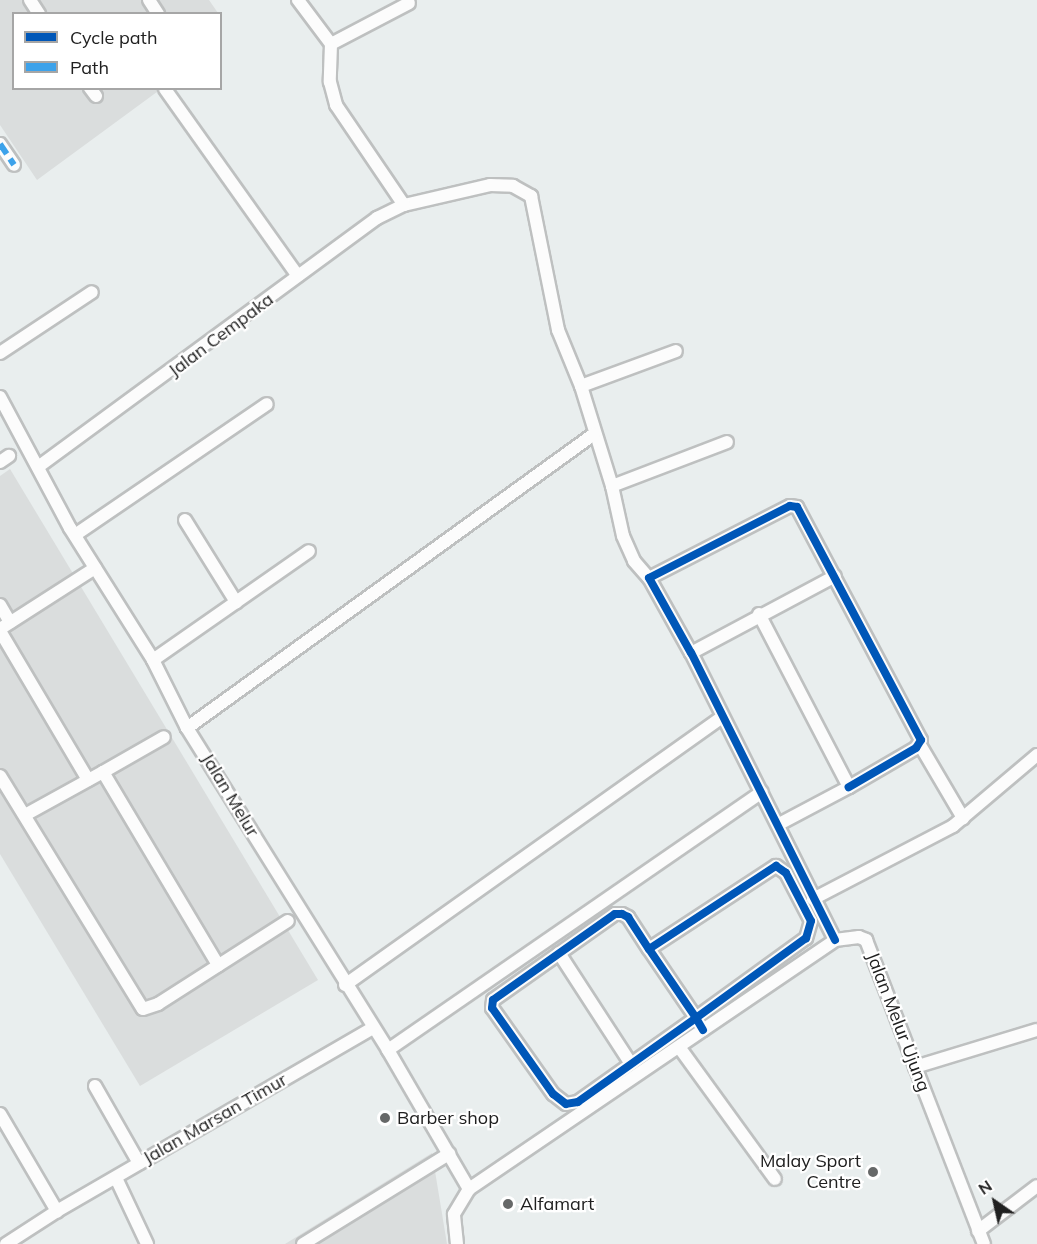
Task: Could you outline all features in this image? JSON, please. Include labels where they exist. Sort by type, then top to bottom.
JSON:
[{"type":"street","points":[[298,0],[331,44],[330,82],[336,105],[404,205]]},
{"type":"street","points":[[331,44],[410,3]]},
{"type":"street","points":[[166,90],[298,276]]},
{"type":"street","points":[[0,144],[14,165]]},
{"type":"street","name":"Jalan Cempaka","points":[[38,467],[377,218],[404,205],[490,185],[525,189],[535,207],[558,330],[581,386]]},
{"type":"street","points":[[0,353],[92,292]]},
{"type":"street","points":[[457,1244],[454,1214],[469,1189],[836,940],[813,899],[779,824],[691,653],[649,578],[626,544],[612,486],[594,434],[581,386],[676,351]]},
{"type":"street","name":"Jalan Melur","points":[[0,397],[75,535],[153,660],[187,728],[345,985],[388,1050],[469,1189]]},
{"type":"street","points":[[75,535],[267,404]]},
{"type":"street","points":[[187,728],[594,434]]},
{"type":"street","points":[[612,486],[727,442]]},
{"type":"street","points":[[649,578],[790,506],[804,514],[921,740],[920,745],[963,818]]},
{"type":"street","points":[[185,520],[236,602]]},
{"type":"street","points":[[153,660],[309,551]]},
{"type":"street","points":[[3,627],[95,568]]},
{"type":"street","points":[[691,653],[759,614],[835,576]]},
{"type":"street","points":[[0,605],[3,627],[88,780]]},
{"type":"street","points":[[759,614],[849,787]]},
{"type":"street","points":[[345,985],[722,717]]},
{"type":"street","points":[[25,815],[164,737]]},
{"type":"street","points":[[779,824],[849,787],[920,745]]},
{"type":"street","points":[[813,899],[963,818],[1011,773],[1036,758]]},
{"type":"street","points":[[103,772],[218,965]]},
{"type":"street","points":[[0,776],[138,1006],[143,1009],[158,1004],[288,921]]},
{"type":"street","points":[[388,1050],[762,792]]},
{"type":"street","points":[[649,949],[776,866],[786,873],[811,921],[809,933],[696,1018],[578,1102],[560,1101],[492,1008],[493,1000],[615,914],[628,916],[649,949],[696,1018],[703,1030]]},
{"type":"street","name":"Jalan Melur Ujung","points":[[836,940],[860,937],[866,940],[984,1244]]},
{"type":"street","points":[[559,953],[631,1064]]},
{"type":"street","name":"Jalan Marsan Timur","points":[[6,1244],[57,1210],[373,1028]]},
{"type":"street","points":[[915,1067],[1037,1030]]},
{"type":"street","points":[[679,1047],[775,1179]]},
{"type":"street","points":[[95,1086],[140,1163]]},
{"type":"street","points":[[0,1114],[57,1210]]},
{"type":"street","points":[[303,1244],[449,1154]]},
{"type":"street","points":[[116,1178],[147,1244]]},
{"type":"street","points":[[978,1231],[1037,1186]]},
{"type":"shaded area","points":[[0,0],[209,0],[217,12],[12,12],[12,90],[160,90],[37,180],[0,125]]},
{"type":"shaded area","points":[[10,469],[318,980],[140,1086],[0,854],[0,476]]},
{"type":"shaded area","points":[[432,1153],[447,1244],[285,1244]]},
{"type":"marked path","points":[[0,144],[14,165]]},
{"type":"cycle path","points":[[835,940],[691,653],[649,578],[790,506],[797,507],[921,740],[916,748],[849,787]]},
{"type":"cycle path","points":[[649,949],[776,866],[786,873],[811,921],[806,938],[696,1018],[578,1102],[566,1104],[553,1094],[492,1008],[493,1000],[615,914],[622,914],[628,917],[649,949],[696,1018],[703,1030]]},
{"type":"place","name":"Barber shop","points":[[385,1118]]},
{"type":"place","name":"Malay Sport Centre","points":[[873,1172]]},
{"type":"place","name":"Alfamart","points":[[508,1204]]}]
